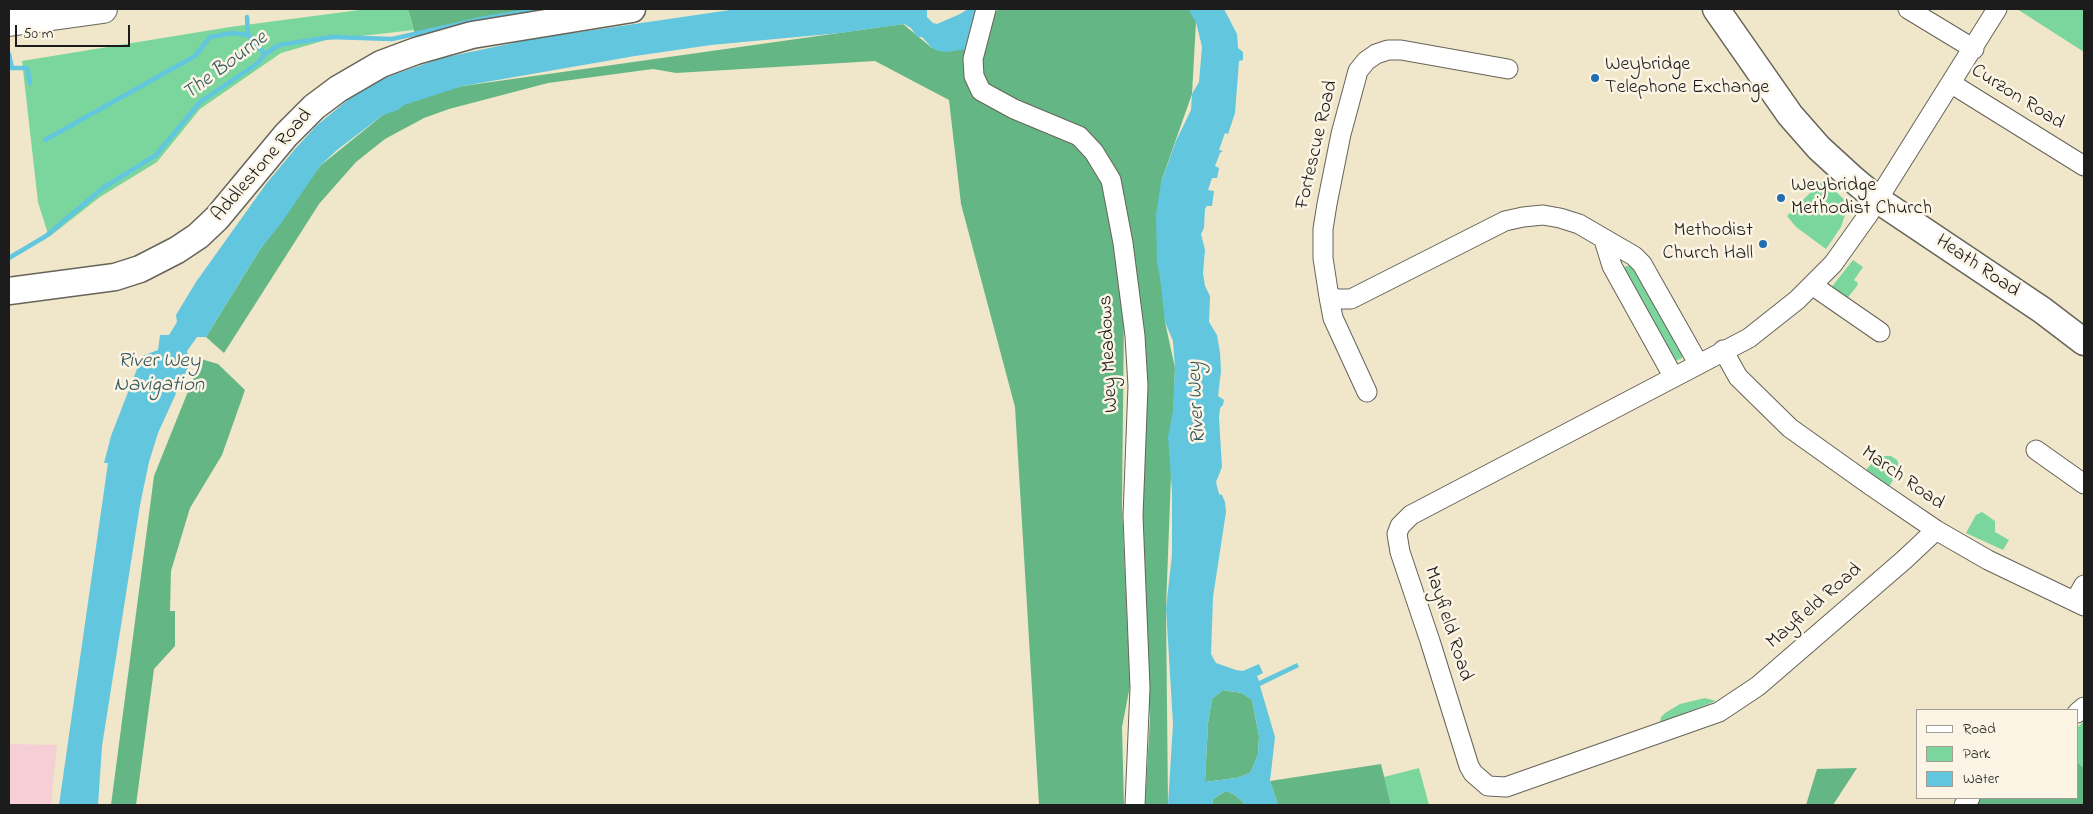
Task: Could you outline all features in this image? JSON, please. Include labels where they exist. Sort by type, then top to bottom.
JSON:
[{"type":"main road","points":[[9,22],[103,9]]},
{"type":"street","name":"Addlestone Road","points":[[9,291],[115,277],[140,269],[177,250],[198,236],[217,218],[286,135],[314,107],[338,88],[381,64],[416,51],[472,35],[632,9]]},
{"type":"street","name":"Heath Road","points":[[1716,9],[1790,115],[1819,148],[1878,200],[2042,310],[2084,342]]},
{"type":"street","points":[[1908,9],[1974,49]]},
{"type":"street","name":"Curzon Road","points":[[1878,200],[1974,49],[1997,9]]},
{"type":"street","name":"Wey Meadows","points":[[986,12],[973,59],[974,76],[981,91],[1014,109],[1079,136],[1094,152],[1111,180],[1123,243],[1135,336],[1138,386],[1133,516],[1140,688],[1135,805]]},
{"type":"street","name":"Fortescue Road","points":[[1367,392],[1333,318],[1323,258],[1323,229],[1341,134],[1358,71],[1366,61],[1376,54],[1388,50],[1402,50],[1508,69]]},
{"type":"street","name":"Curzon Road","points":[[1952,84],[2084,166]]},
{"type":"street","name":"Mayfield Road","points":[[1878,200],[1833,264],[1812,285],[1749,338],[1673,376],[1418,512],[1400,526],[1398,534],[1400,552],[1469,766],[1473,773],[1488,786],[1506,787],[1719,712],[1758,686],[1936,530]]},
{"type":"street","points":[[1329,298],[1339,300],[1351,298],[1505,221],[1543,215],[1579,224],[1634,256],[1642,264],[1698,363]]},
{"type":"street","points":[[1604,240],[1612,266],[1673,376]]},
{"type":"street","points":[[1812,285],[1880,332]]},
{"type":"street","name":"March Road","points":[[1724,350],[1738,377],[1790,428],[1936,530],[1988,560],[2080,604]]},
{"type":"street","points":[[2036,450],[2084,484]]},
{"type":"street","points":[[2080,604],[2084,585]]},
{"type":"shaded area","points":[[9,744],[57,745],[51,805],[9,805]]},
{"type":"green space","points":[[367,9],[408,9],[414,30],[326,40],[281,53],[200,109],[157,162],[100,197],[49,237],[38,202],[22,61],[230,27]]},
{"type":"green space","points":[[408,9],[572,9],[415,41]]},
{"type":"green space","points":[[1000,9],[1191,9],[1196,22],[1192,94],[1161,182],[1165,322],[1175,368],[1166,608],[1168,805],[1145,805],[1150,719],[1138,528],[1125,214],[1122,505],[1130,686],[1122,727],[1124,805],[1039,805],[1015,407],[961,204],[949,100],[875,61],[676,73],[653,69],[548,83],[449,109],[424,118],[385,139],[356,162],[319,204],[224,353],[206,337],[259,251],[320,166],[383,115],[419,97],[463,86],[903,24],[932,48]]},
{"type":"green space","points":[[2017,9],[2084,9],[2084,52]]},
{"type":"green space","points":[[1823,180],[1846,201],[1846,212],[1841,227],[1826,249],[1796,227],[1787,216]]},
{"type":"green space","points":[[1853,260],[1863,267],[1854,280],[1858,283],[1857,286],[1845,301],[1830,289]]},
{"type":"green space","points":[[1632,265],[1684,353],[1681,359],[1672,361],[1623,269],[1626,266]]},
{"type":"green space","points":[[201,359],[218,364],[245,390],[222,455],[190,508],[171,571],[170,611],[175,611],[175,646],[154,669],[136,805],[111,805],[154,476]]},
{"type":"green space","points":[[1884,456],[1891,456],[1897,460],[1900,468],[1889,487],[1865,471],[1874,461]]},
{"type":"green space","points":[[1982,512],[1995,521],[1995,532],[2009,540],[2003,550],[1966,533],[1976,515]]},
{"type":"green space","points":[[1223,690],[1242,693],[1252,700],[1259,736],[1258,755],[1250,773],[1236,778],[1205,782],[1208,723],[1212,699]]},
{"type":"green space","points":[[1705,698],[1716,701],[1660,723],[1661,717],[1665,713],[1680,704]]},
{"type":"green space","points":[[2084,721],[2084,768],[2078,763],[2078,727]]},
{"type":"green space","points":[[2078,763],[2084,768],[2084,805],[1958,805],[1962,799],[2078,799]]},
{"type":"green space","points":[[1381,764],[1391,805],[1278,805],[1270,781]]},
{"type":"green space","points":[[1419,768],[1429,805],[1391,805],[1384,777]]},
{"type":"green space","points":[[1857,768],[1833,805],[1806,805],[1817,769]]},
{"type":"green space","points":[[1226,791],[1235,795],[1246,805],[1212,805],[1213,799]]},
{"type":"water","name":"River Wey Navigation","points":[[737,9],[927,9],[927,17],[937,24],[968,9],[990,9],[966,49],[947,52],[932,48],[922,37],[917,37],[911,28],[904,24],[840,33],[711,45],[635,56],[463,86],[404,105],[398,110],[383,115],[337,150],[320,166],[282,222],[259,251],[206,337],[197,337],[187,351],[190,363],[158,433],[149,462],[140,505],[102,746],[98,805],[59,805],[108,463],[104,463],[111,436],[142,356],[158,350],[160,335],[169,335],[177,322],[176,315],[196,282],[266,184],[295,149],[316,126],[355,94],[384,78],[442,58],[532,39]]},
{"type":"water","name":"River Wey","points":[[1188,9],[1224,9],[1237,34],[1238,48],[1243,52],[1243,60],[1239,61],[1235,113],[1228,134],[1225,133],[1219,150],[1223,151],[1220,153],[1215,166],[1219,168],[1217,178],[1212,178],[1208,190],[1214,191],[1212,206],[1207,206],[1205,209],[1204,228],[1201,234],[1205,250],[1203,273],[1205,286],[1210,296],[1209,322],[1217,335],[1220,353],[1221,371],[1218,396],[1224,400],[1220,408],[1219,418],[1222,467],[1216,482],[1219,494],[1222,495],[1225,502],[1226,512],[1213,597],[1211,654],[1216,663],[1236,670],[1243,671],[1259,664],[1263,673],[1257,676],[1259,681],[1297,663],[1299,667],[1260,686],[1275,737],[1270,781],[1278,805],[1246,805],[1235,795],[1226,791],[1213,799],[1212,805],[1168,805],[1173,724],[1166,608],[1172,555],[1172,492],[1168,437],[1173,410],[1175,368],[1173,341],[1165,322],[1157,263],[1156,215],[1161,182],[1176,141],[1191,110],[1192,94],[1199,82],[1202,47],[1196,22]],"holes":[[[1223,690],[1242,693],[1252,700],[1259,736],[1258,755],[1250,773],[1236,778],[1205,782],[1208,723],[1212,699]]]},
{"type":"waterway","name":"The Bourne","points":[[9,258],[46,236],[103,188],[156,155],[200,102],[258,63],[265,54],[279,45],[331,37],[392,39],[486,18],[542,9]]},
{"type":"waterway","points":[[247,17],[248,35]]},
{"type":"waterway","points":[[45,140],[195,56],[210,37],[232,33],[248,35],[265,54]]},
{"type":"waterway","points":[[9,54],[12,68]]},
{"type":"waterway","points":[[9,68],[27,68],[30,83]]},
{"type":"place","name":"Weybridge Telephone Exchange","points":[[1595,78]]},
{"type":"place","name":"Weybridge Methodist Church","points":[[1781,198]]},
{"type":"place","name":"Methodist Church Hall","points":[[1763,244]]}]
